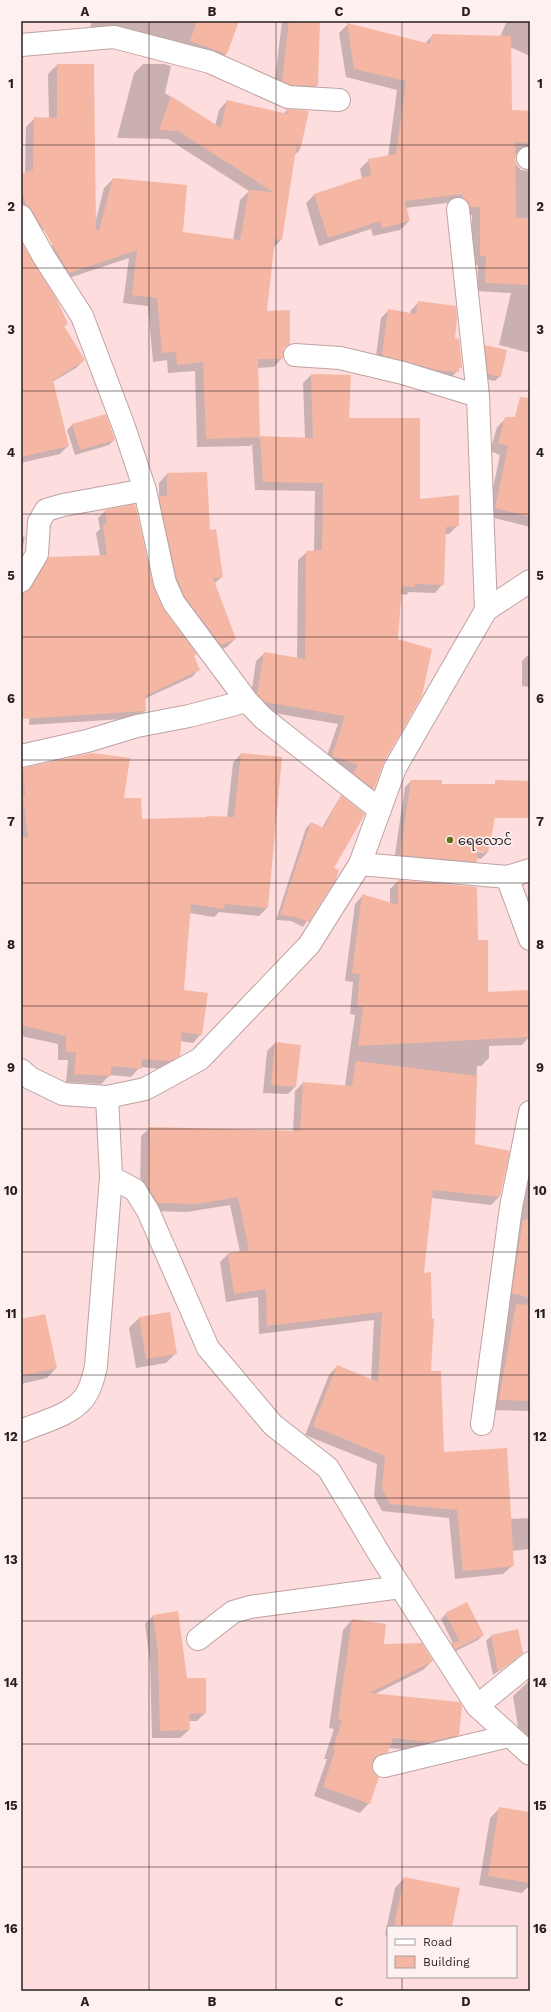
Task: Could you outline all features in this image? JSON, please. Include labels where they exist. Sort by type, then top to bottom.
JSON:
[{"type":"street","points":[[21,44],[114,37],[210,62],[288,97],[339,100]]},
{"type":"street","points":[[458,209],[478,396],[486,610]]},
{"type":"street","points":[[21,216],[44,257],[82,316],[124,427],[145,490],[165,583],[174,603],[247,701],[263,718],[380,810]]},
{"type":"street","points":[[295,355],[340,358],[403,373],[478,396]]},
{"type":"street","points":[[21,581],[36,554],[39,522],[46,510],[63,505],[145,490]]},
{"type":"street","points":[[21,1070],[30,1078],[63,1094],[107,1097],[144,1089],[200,1059],[309,945],[360,864],[395,768],[486,610],[530,581]]},
{"type":"street","points":[[21,756],[87,741],[137,726],[189,716],[247,701]]},
{"type":"street","points":[[360,864],[507,877],[530,870]]},
{"type":"street","points":[[507,877],[528,928]]},
{"type":"street","points":[[21,1431],[73,1409],[84,1397],[92,1382],[96,1366],[111,1176],[107,1097]]},
{"type":"street","points":[[482,1424],[512,1207],[530,1112]]},
{"type":"street","points":[[111,1176],[135,1190],[148,1211],[208,1348],[273,1426],[328,1468],[401,1587],[477,1706],[530,1754]]},
{"type":"street","points":[[198,1639],[233,1612],[250,1607],[401,1587]]},
{"type":"street","points":[[477,1706],[530,1663]]},
{"type":"street","points":[[384,1766],[509,1736]]},
{"type":"building","points":[[197,21],[239,21],[227,54],[190,41]]},
{"type":"building","points":[[289,21],[320,21],[318,86],[291,85],[282,81]]},
{"type":"building","points":[[347,23],[430,44],[432,34],[511,36],[512,110],[530,111],[530,143],[515,142],[516,218],[530,218],[530,285],[485,283],[486,256],[480,256],[480,207],[470,207],[468,202],[463,198],[463,194],[405,201],[410,221],[382,228],[380,221],[328,238],[314,194],[371,175],[368,159],[396,154],[406,81],[354,69]]},
{"type":"building","points":[[57,64],[94,64],[96,230],[99,231],[113,178],[187,185],[183,232],[240,240],[249,190],[273,192],[178,131],[159,130],[171,96],[221,128],[227,100],[288,114],[286,109],[309,111],[300,151],[297,143],[282,240],[275,239],[267,311],[290,310],[290,344],[284,348],[283,359],[258,359],[260,437],[206,439],[203,362],[177,365],[176,352],[162,353],[157,298],[132,295],[137,250],[69,273],[32,210],[26,205],[21,188],[21,174],[33,170],[34,117],[57,118]]},
{"type":"building","points":[[21,242],[56,298],[68,324],[64,326],[85,360],[53,380],[69,446],[21,457]]},
{"type":"building","points":[[418,301],[456,306],[457,319],[455,338],[459,339],[462,368],[459,367],[459,372],[437,370],[382,355],[388,309],[416,314]]},
{"type":"building","points":[[485,345],[507,350],[501,377],[488,374]]},
{"type":"building","points":[[311,374],[351,375],[349,418],[420,418],[420,499],[459,495],[459,526],[446,527],[444,585],[415,584],[415,587],[402,586],[398,639],[432,649],[422,696],[384,762],[374,789],[353,773],[358,765],[332,756],[345,716],[265,702],[257,694],[264,652],[305,659],[306,551],[322,550],[323,483],[263,482],[260,436],[313,438]]},
{"type":"building","points":[[520,397],[530,398],[530,517],[495,508],[508,446],[498,443],[505,417],[515,417]]},
{"type":"building","points":[[106,414],[115,440],[80,450],[72,424]]},
{"type":"building","points":[[207,472],[210,530],[216,529],[223,577],[213,578],[236,639],[221,645],[185,597],[177,579],[159,497],[167,495],[167,473]]},
{"type":"building","points":[[135,504],[154,588],[164,610],[197,654],[194,656],[200,670],[145,696],[146,711],[21,719],[21,593],[27,592],[32,587],[49,557],[107,555],[103,525],[107,524],[105,510]]},
{"type":"building","points":[[92,753],[130,758],[124,798],[141,798],[142,819],[207,816],[234,817],[241,753],[282,757],[268,908],[225,904],[224,909],[191,904],[184,990],[208,993],[202,1035],[182,1032],[180,1056],[170,1061],[142,1059],[141,1069],[111,1066],[111,1076],[74,1074],[76,1052],[66,1052],[66,1036],[21,1025],[21,837],[28,837],[23,796],[25,795],[23,768]]},
{"type":"building","points":[[411,780],[442,780],[442,784],[495,784],[495,780],[530,781],[530,818],[495,818],[488,853],[477,851],[477,862],[400,855]]},
{"type":"building","points":[[341,795],[365,814],[334,868],[339,870],[336,879],[309,922],[296,917],[280,915],[311,822],[324,828]]},
{"type":"building","points":[[398,880],[477,887],[478,940],[488,940],[488,992],[528,990],[530,1037],[358,1046],[363,1007],[357,1006],[360,974],[352,973],[362,894],[398,905]]},
{"type":"building","points":[[275,1042],[301,1045],[296,1087],[271,1085]]},
{"type":"building","points":[[356,1061],[477,1076],[475,1144],[510,1151],[500,1197],[433,1190],[424,1273],[431,1272],[432,1318],[434,1319],[431,1371],[441,1371],[444,1452],[507,1448],[514,1566],[463,1571],[457,1510],[390,1504],[382,1488],[385,1456],[313,1426],[337,1365],[378,1382],[382,1312],[267,1326],[266,1289],[234,1294],[228,1253],[249,1250],[238,1197],[196,1204],[158,1203],[148,1187],[149,1127],[300,1131],[303,1082],[352,1086]]},
{"type":"building","points":[[523,1219],[530,1220],[530,1298],[512,1293]]},
{"type":"building","points":[[516,1304],[530,1305],[530,1401],[499,1400]]},
{"type":"building","points":[[170,1312],[177,1354],[146,1359],[139,1317]]},
{"type":"building","points":[[45,1314],[57,1368],[21,1376],[21,1319]]},
{"type":"building","points":[[467,1602],[484,1635],[455,1649],[451,1642],[460,1642],[445,1613]]},
{"type":"building","points":[[178,1611],[187,1678],[206,1678],[206,1713],[189,1714],[190,1730],[160,1731],[158,1653],[153,1615]]},
{"type":"building","points":[[352,1619],[386,1624],[384,1644],[422,1643],[433,1661],[370,1693],[460,1702],[462,1706],[459,1735],[429,1742],[393,1738],[388,1752],[375,1757],[372,1762],[372,1769],[379,1777],[370,1804],[323,1787],[335,1750],[333,1749],[342,1720],[338,1719]]},
{"type":"building","points":[[518,1629],[523,1653],[498,1672],[491,1635]]},
{"type":"building","points":[[499,1807],[530,1812],[530,1883],[488,1876]]},
{"type":"building","points":[[404,1877],[460,1888],[452,1926],[394,1926]]},
{"type":"place","name":"ရေလောင်","points":[[450,840]]}]
